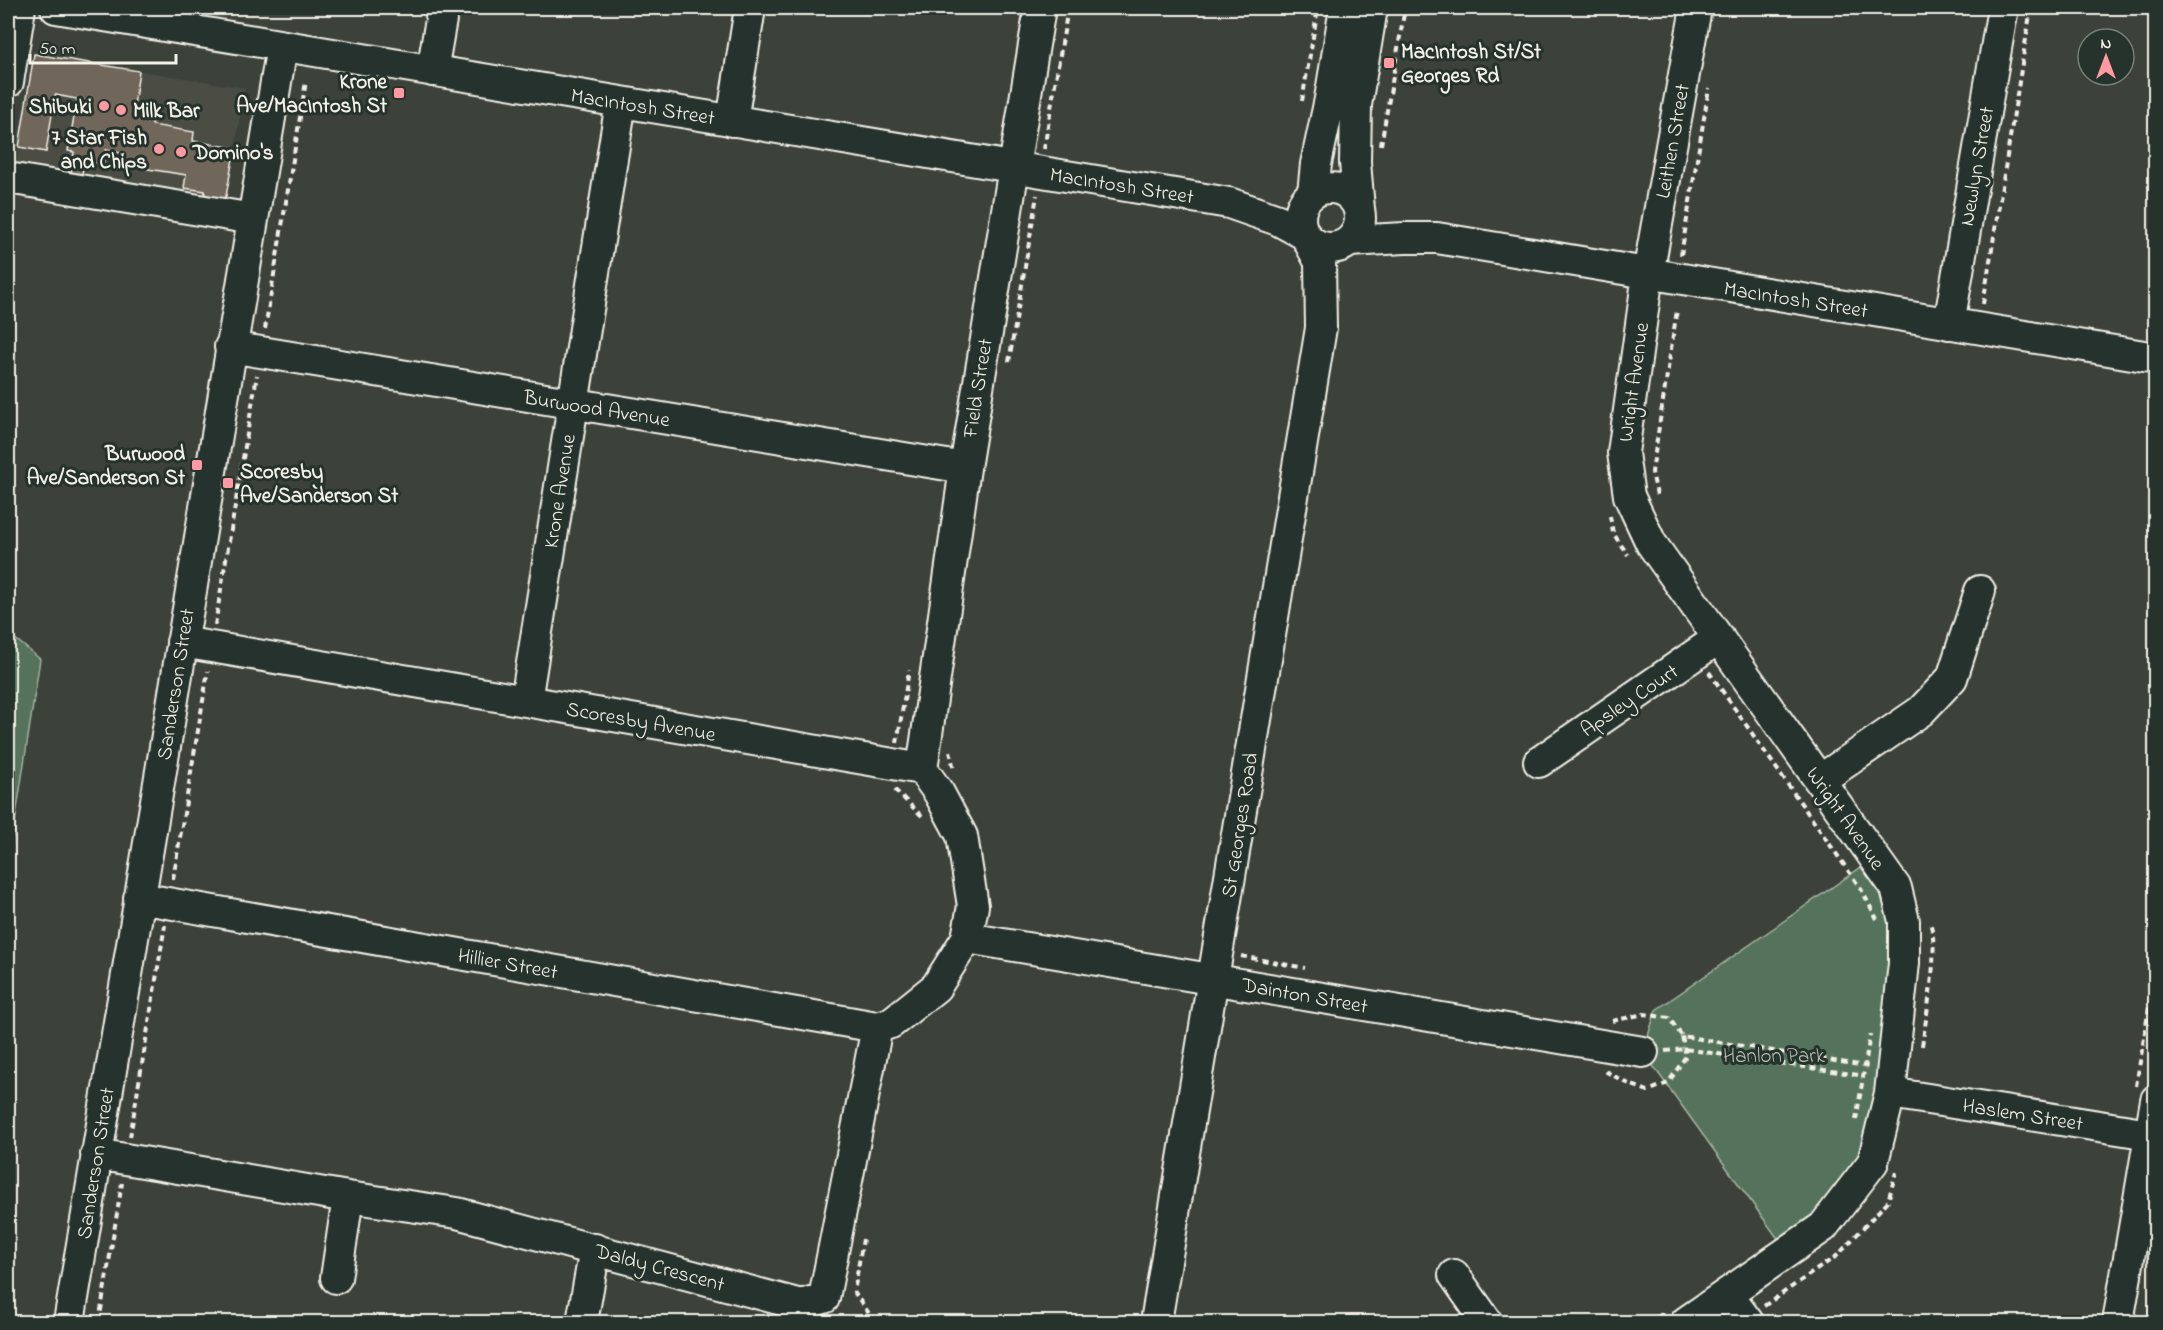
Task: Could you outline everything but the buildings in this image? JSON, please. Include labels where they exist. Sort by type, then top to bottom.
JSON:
[{"type":"street","points":[[8,82],[20,8]]},
{"type":"street","name":"MacIntosh Street","points":[[56,8],[121,13],[282,46],[1229,203],[1278,220],[1305,236]]},
{"type":"street","points":[[432,71],[443,8]]},
{"type":"street","points":[[732,121],[750,8]]},
{"type":"street","name":"Field Street","points":[[922,769],[964,468],[1026,170],[1040,8]]},
{"type":"street","points":[[1312,194],[1345,8]]},
{"type":"street","points":[[1359,210],[1348,194],[1340,190],[1322,189],[1312,194],[1301,209],[1299,218],[1305,236],[1314,244],[1331,248],[1348,242],[1359,228],[1359,210],[1354,162],[1356,105],[1372,8]]},
{"type":"street","name":"Leithen Street","points":[[1648,274],[1696,8]]},
{"type":"street","name":"Newlyn Street","points":[[1949,324],[2002,8]]},
{"type":"street","name":"Sanderson Street","points":[[69,1323],[282,46]]},
{"type":"street","name":"Krone Avenue","points":[[526,701],[621,102]]},
{"type":"street","points":[[8,178],[253,219]]},
{"type":"street","name":"MacIntosh Street","points":[[1229,203],[1312,194]]},
{"type":"street","name":"MacIntosh Street","points":[[1359,210],[1437,238]]},
{"type":"street","name":"St Georges Road","points":[[1305,236],[1320,262],[1321,328]]},
{"type":"street","name":"MacIntosh Street","points":[[1348,242],[1437,238],[2156,358]]},
{"type":"street","name":"St Georges Road","points":[[1156,1323],[1321,328],[1348,242]]},
{"type":"street","name":"Wright Avenue","points":[[1648,274],[1623,453],[1629,496],[1651,543],[1708,646],[1820,780],[1896,888],[1904,921],[1904,963],[1877,1076],[1873,1162],[1823,1227],[1728,1294],[1677,1316]]},
{"type":"street","name":"Burwood Avenue","points":[[231,347],[964,468]]},
{"type":"street","points":[[1820,780],[1921,711],[1952,678],[1980,591]]},
{"type":"street","name":"Scoresby Avenue","points":[[182,644],[213,664],[526,701],[922,769]]},
{"type":"street","name":"Apsley Court","points":[[1539,762],[1708,646]]},
{"type":"street","points":[[877,1027],[891,1023],[936,987],[967,938],[973,906],[962,836],[939,793],[922,769]]},
{"type":"street","name":"Hillier Street","points":[[139,898],[877,1027]]},
{"type":"street","name":"Dainton Street","points":[[967,938],[1643,1052]]},
{"type":"street","name":"Daldy Crescent","points":[[96,1154],[457,1213],[801,1305],[824,1298],[877,1027]]},
{"type":"street","name":"Haslem Street","points":[[1877,1076],[2153,1134]]},
{"type":"street","points":[[2118,1323],[2153,1134],[2156,1100]]},
{"type":"street","points":[[336,1278],[348,1197]]},
{"type":"street","points":[[582,1323],[594,1250]]},
{"type":"street","points":[[1454,1275],[1486,1323]]},
{"type":"street","points":[[1728,1294],[1747,1321]]},
{"type":"path","points":[[1009,362],[1026,170],[1068,8]]},
{"type":"path","points":[[1302,102],[1318,8]]},
{"type":"path","points":[[1381,147],[1405,8]]},
{"type":"path","points":[[1983,304],[2031,8]]},
{"type":"path","points":[[1681,255],[1710,78]]},
{"type":"path","points":[[99,1323],[169,904],[213,664],[182,644],[215,627],[306,81]]},
{"type":"path","points":[[1610,513],[1613,533],[1632,561]]},
{"type":"path","points":[[1708,646],[1861,889],[1881,925]]},
{"type":"path","points":[[897,743],[911,661]]},
{"type":"path","points":[[950,750],[955,772]]},
{"type":"path","points":[[887,788],[897,791],[930,825]]},
{"type":"path","points":[[1248,957],[1306,968]]},
{"type":"path","points":[[1606,1023],[1644,1014],[1669,1018],[1682,1036],[1877,1076]]},
{"type":"path","points":[[1856,1120],[1877,1076],[1870,1032]]},
{"type":"path","points":[[1643,1052],[1685,1049],[1877,1076]]},
{"type":"path","points":[[1747,1321],[1838,1255],[1888,1201],[1897,1170]]},
{"type":"path","points":[[863,1235],[854,1292],[874,1323]]},
{"type":"path","points":[[2149,1323],[2156,1281]]},
{"type":"path","points":[[1649,1323],[1677,1316]]},
{"type":"shaded area","points":[[34,54],[245,88],[225,206],[15,171]]},
{"type":"green space","points":[[8,633],[40,659],[8,868]]},
{"type":"green space","name":"Hanlon Park","points":[[1870,861],[1900,931],[1862,1170],[1784,1247],[1643,1052],[1656,1010]]},
{"type":"place","name":"MacIntosh St/St Georges Rd","points":[[1389,63]]},
{"type":"place","name":"Krone Ave/MacIntosh St","points":[[399,93]]},
{"type":"place","name":"Shibuki","points":[[104,106]]},
{"type":"place","name":"Milk Bar","points":[[121,110]]},
{"type":"place","name":"7 Star Fish and Chips","points":[[159,149]]},
{"type":"place","name":"Domino's","points":[[181,152]]},
{"type":"place","name":"Burwood Ave/Sanderson St","points":[[197,465]]},
{"type":"place","name":"Scoresby Ave/Sanderson St","points":[[228,483]]}]
